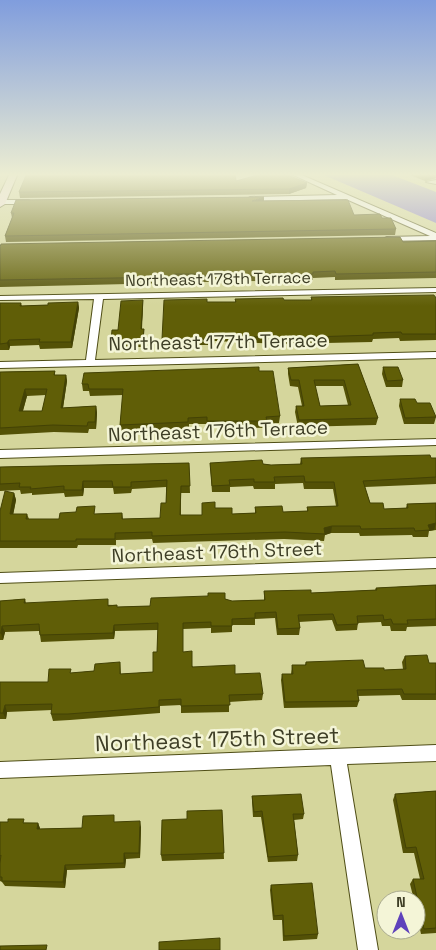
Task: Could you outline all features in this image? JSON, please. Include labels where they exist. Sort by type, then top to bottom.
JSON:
[{"type":"street","points":[[392,217],[436,237]]},
{"type":"street","points":[[376,239],[436,237]]},
{"type":"street","name":"Northeast 178th Terrace","points":[[0,298],[436,290]]},
{"type":"street","points":[[90,362],[99,296]]},
{"type":"street","points":[[434,355],[436,366]]},
{"type":"street","name":"Northeast 177th Terrace","points":[[0,364],[434,355]]},
{"type":"street","name":"Northeast 176th Terrace","points":[[0,454],[436,442]]},
{"type":"street","name":"Northeast 176th Street","points":[[0,578],[436,563]]},
{"type":"street","name":"Northeast 175th Street","points":[[0,770],[436,753]]},
{"type":"street","points":[[338,757],[368,950]]},
{"type":"shaded area","points":[[423,217],[436,217],[436,223]]},
{"type":"building","points":[[12,217],[382,217],[391,218],[396,229],[5,236]]},
{"type":"building","points":[[400,237],[403,242],[436,241],[436,272],[336,274],[335,271],[313,272],[313,274],[197,276],[197,274],[175,274],[170,277],[0,280],[1,244]]},
{"type":"building","points":[[434,295],[436,297],[436,334],[402,334],[401,332],[373,333],[373,335],[280,338],[215,335],[210,336],[210,339],[162,339],[164,300],[207,299],[207,302],[236,302],[235,299],[283,298],[284,300],[312,300],[311,297]]},
{"type":"building","points":[[143,300],[141,329],[144,329],[143,340],[111,341],[112,330],[118,330],[121,301]]},
{"type":"building","points":[[78,302],[71,342],[39,342],[40,339],[9,340],[7,343],[0,344],[0,303],[21,303],[20,306]]},
{"type":"building","points":[[358,364],[378,418],[299,420],[296,406],[304,406],[299,380],[291,380],[288,368]],"holes":[[[314,380],[344,380],[351,405],[320,406]]]},
{"type":"building","points":[[259,367],[259,371],[273,371],[280,416],[266,417],[267,421],[207,421],[207,417],[188,418],[188,422],[120,425],[123,389],[89,389],[88,384],[82,384],[84,373]]},
{"type":"building","points":[[383,367],[398,367],[403,380],[387,381]]},
{"type":"building","points":[[55,371],[54,375],[66,375],[61,408],[96,406],[95,422],[88,422],[87,426],[53,425],[0,428],[0,372]],"holes":[[[25,389],[47,389],[42,411],[19,411]]]},
{"type":"building","points":[[400,399],[415,399],[417,403],[430,403],[436,417],[405,418]]},
{"type":"building","points":[[430,455],[431,458],[436,458],[436,477],[363,481],[370,503],[383,503],[384,509],[408,508],[407,504],[436,503],[436,523],[428,525],[430,530],[415,531],[414,528],[361,529],[360,526],[332,526],[324,528],[325,534],[285,532],[152,536],[152,532],[115,533],[115,539],[0,541],[0,511],[5,491],[14,493],[10,514],[27,514],[26,519],[59,519],[60,513],[76,512],[77,507],[95,506],[94,514],[122,513],[122,519],[160,518],[161,503],[166,503],[167,480],[131,482],[131,487],[113,487],[112,481],[83,481],[82,490],[64,490],[64,486],[30,489],[31,487],[19,487],[20,483],[0,484],[0,467],[189,463],[190,486],[181,486],[180,515],[202,515],[202,503],[215,502],[215,508],[232,508],[232,514],[256,513],[255,507],[282,506],[283,512],[308,511],[307,507],[338,506],[334,482],[305,482],[304,476],[274,477],[275,482],[254,482],[254,479],[229,480],[230,485],[212,486],[210,463],[262,460],[263,464],[271,465],[302,464],[301,458]]},
{"type":"building","points":[[436,585],[436,619],[407,620],[408,624],[393,624],[391,619],[384,620],[383,615],[357,616],[358,624],[337,625],[333,614],[298,615],[300,628],[278,629],[276,612],[255,613],[255,618],[232,619],[232,626],[211,626],[211,622],[183,623],[183,652],[192,651],[192,667],[235,665],[235,674],[260,673],[263,694],[229,695],[230,705],[181,706],[181,699],[159,700],[159,707],[51,714],[52,704],[5,705],[3,713],[0,713],[0,682],[48,682],[49,669],[71,669],[70,673],[94,671],[95,664],[120,662],[120,674],[153,672],[153,652],[157,652],[158,623],[114,625],[113,633],[40,635],[39,624],[2,626],[0,633],[0,601],[25,599],[24,603],[108,599],[108,606],[150,606],[151,598],[208,596],[208,593],[225,593],[225,599],[232,601],[265,600],[264,591],[311,590],[311,593]]},
{"type":"building","points":[[427,655],[429,663],[436,663],[436,694],[404,694],[402,689],[357,690],[359,701],[285,702],[282,674],[293,674],[292,665],[306,665],[306,662],[363,660],[365,668],[384,668],[384,670],[406,669],[405,656]]},
{"type":"building","points":[[436,791],[436,928],[426,929],[426,890],[415,890],[413,879],[424,879],[416,847],[406,848],[395,794]]},
{"type":"building","points":[[301,794],[304,814],[293,814],[298,855],[268,857],[262,811],[254,812],[252,796]]},
{"type":"building","points":[[222,810],[224,853],[161,855],[162,820],[187,819],[187,811]]},
{"type":"building","points":[[114,815],[114,822],[140,821],[139,853],[124,853],[124,863],[65,865],[63,882],[2,881],[2,877],[0,877],[0,822],[8,822],[8,819],[24,819],[23,823],[38,823],[37,829],[82,828],[83,816]]},
{"type":"building","points":[[312,883],[318,934],[284,936],[283,915],[274,916],[271,885]]},
{"type":"building","points":[[220,938],[220,950],[159,950],[159,942]]},
{"type":"building","points":[[47,945],[46,950],[0,950],[0,946]]}]
